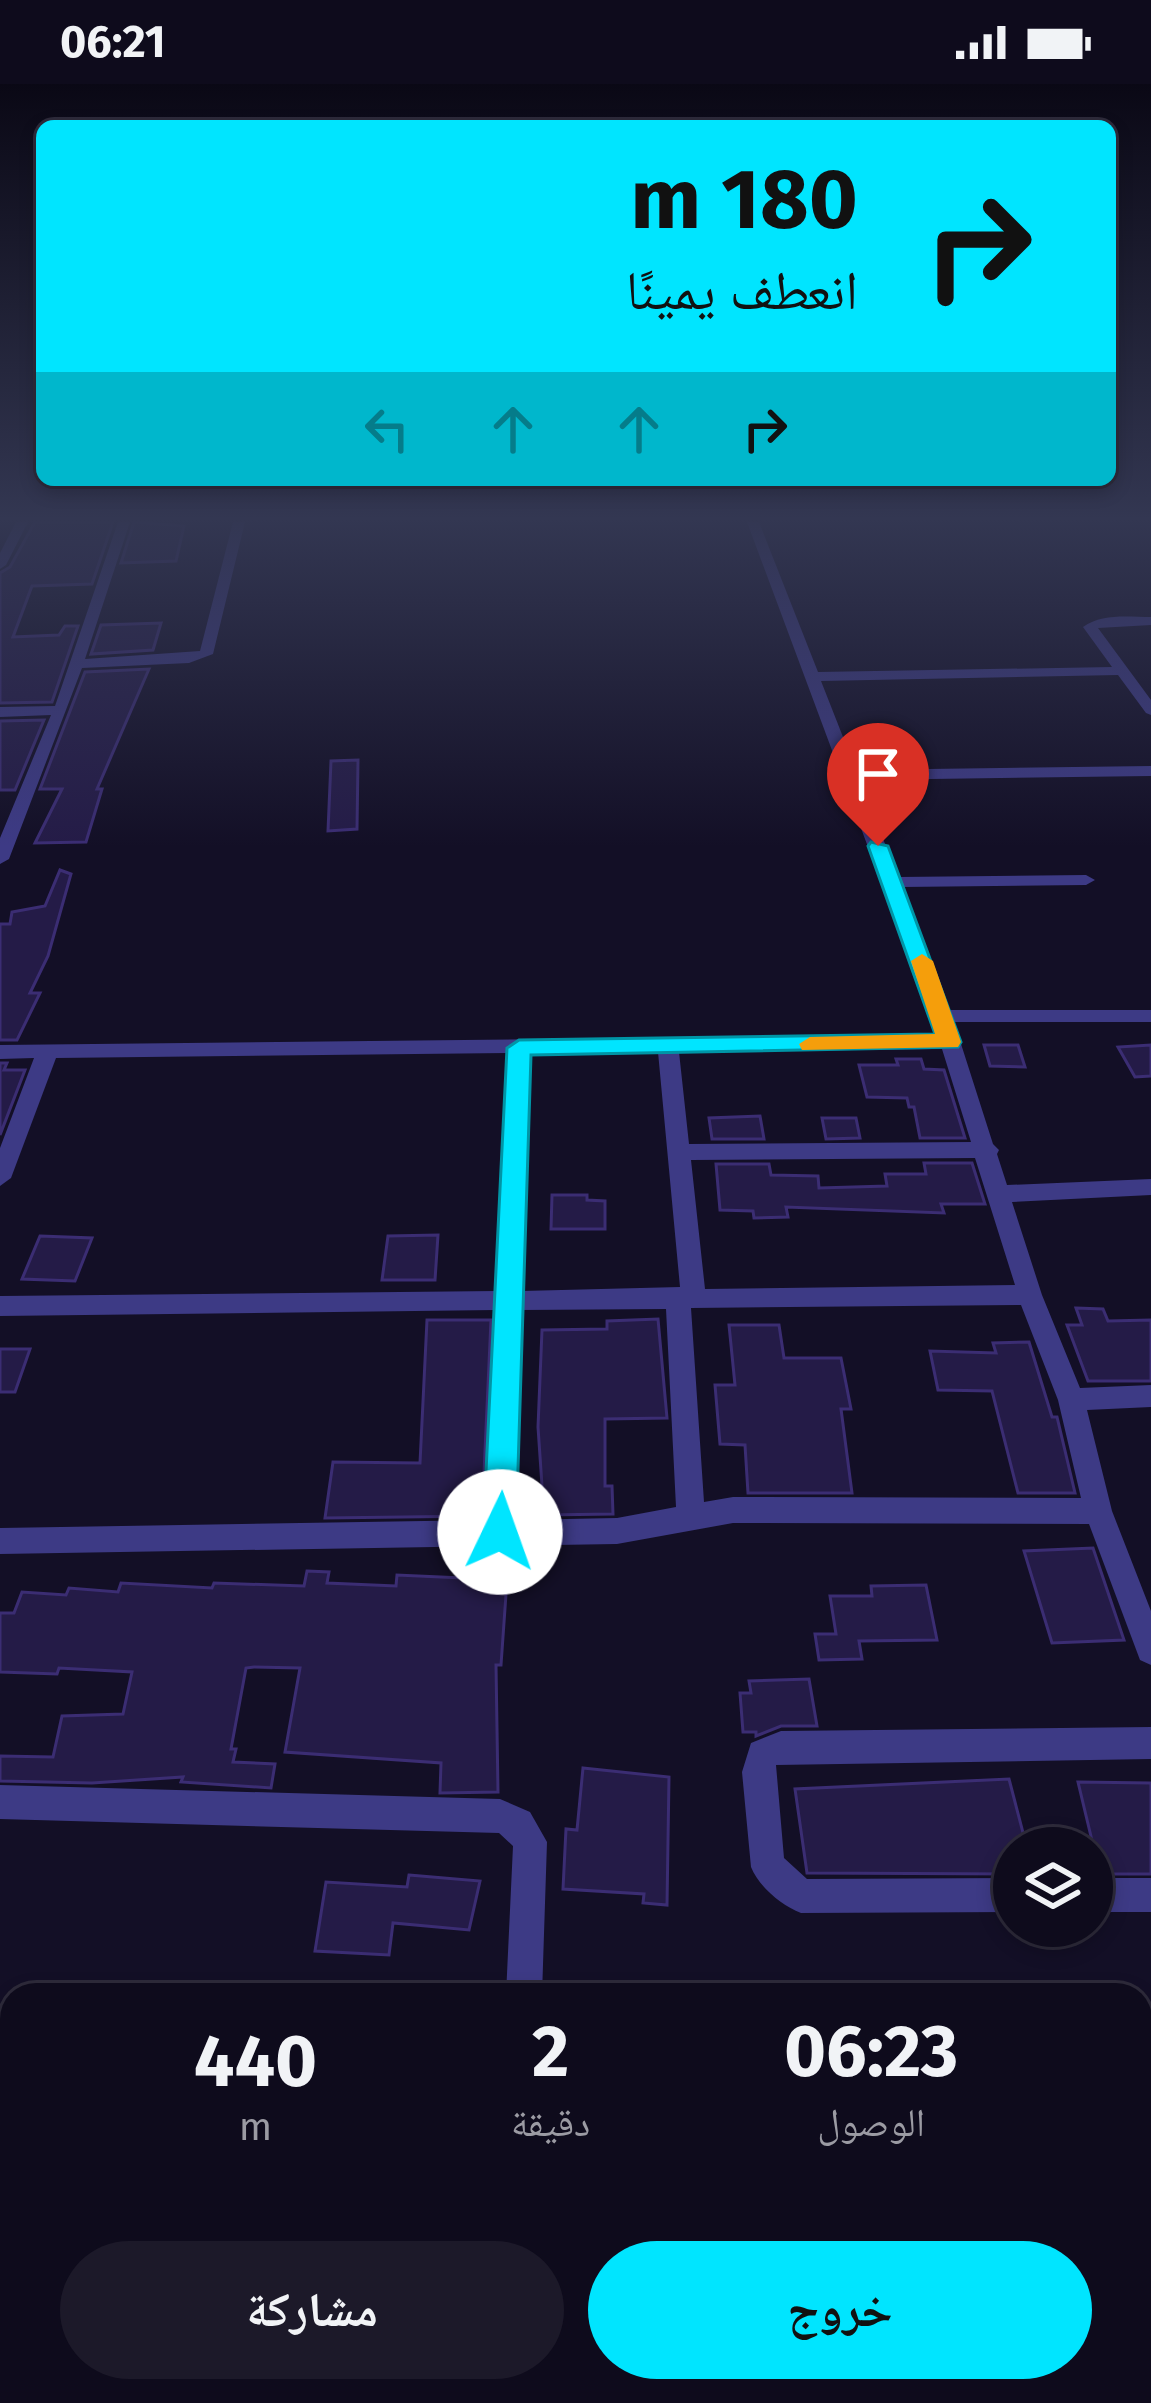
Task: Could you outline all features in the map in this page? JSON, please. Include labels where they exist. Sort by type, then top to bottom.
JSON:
[{"type":"street","points":[[1,852],[61,710],[88,630]]},
{"type":"street","points":[[77,664],[189,659],[206,654],[212,630]]},
{"type":"street","points":[[795,630],[942,1016],[1030,1294],[1071,1400],[1098,1510],[1151,1650]]},
{"type":"street","points":[[1092,630],[1151,710]]},
{"type":"street","points":[[813,677],[1122,671]]},
{"type":"street","points":[[0,712],[61,710]]},
{"type":"street","points":[[848,775],[1151,771]]},
{"type":"street","points":[[893,882],[1086,880]]},
{"type":"street","points":[[942,1016],[1151,1016]]},
{"type":"street","points":[[0,1052],[950,1042]]},
{"type":"street","points":[[668,1046],[681,1152],[691,1514]]},
{"type":"street","points":[[500,1532],[519,1048]]},
{"type":"street","points":[[1,1172],[47,1053]]},
{"type":"street","points":[[681,1152],[988,1150]]},
{"type":"street","points":[[1000,1194],[1151,1187]]},
{"type":"street","points":[[0,1306],[1030,1294]]},
{"type":"street","points":[[1071,1400],[1151,1396]]},
{"type":"street","points":[[0,1541],[617,1531],[733,1510],[1098,1510]]},
{"type":"street","points":[[993,1895],[801,1896],[768,1868],[758,1772],[763,1754],[781,1747],[1151,1743]]},
{"type":"street","points":[[0,1802],[500,1816],[518,1823],[530,1842],[524,1983]]},
{"type":"street","points":[[1113,1895],[1151,1895]]},
{"type":"building","points":[[0,630],[16,630],[13,637],[77,630],[52,702],[0,703]]},
{"type":"building","points":[[99,630],[159,630],[153,650],[91,654]]},
{"type":"building","points":[[149,669],[97,789],[102,789],[86,842],[35,843],[62,789],[40,789],[85,672]]},
{"type":"building","points":[[44,720],[15,790],[0,790],[0,721]]},
{"type":"building","points":[[358,760],[357,829],[328,831],[331,761]]},
{"type":"building","points":[[60,870],[71,874],[48,956],[30,993],[40,993],[17,1040],[0,1040],[0,924],[10,924],[12,912],[45,906]]},
{"type":"building","points":[[984,1045],[1018,1045],[1025,1067],[990,1066]]},
{"type":"building","points":[[1151,1045],[1151,1076],[1135,1077],[1118,1047]]},
{"type":"building","points":[[896,1059],[921,1059],[924,1069],[944,1070],[965,1138],[920,1138],[914,1107],[909,1107],[907,1098],[867,1097],[859,1065],[898,1065]]},
{"type":"building","points":[[0,1063],[7,1063],[4,1070],[25,1070],[0,1135]]},
{"type":"building","points":[[760,1116],[764,1139],[712,1139],[709,1118]]},
{"type":"building","points":[[822,1118],[856,1118],[860,1138],[826,1139]]},
{"type":"building","points":[[924,1163],[972,1163],[985,1204],[941,1204],[944,1213],[786,1207],[788,1217],[754,1218],[753,1211],[720,1210],[716,1164],[769,1164],[771,1175],[818,1176],[819,1188],[887,1186],[885,1174],[926,1174]]},
{"type":"building","points":[[552,1195],[587,1195],[587,1200],[605,1201],[605,1229],[551,1229]]},
{"type":"building","points":[[438,1235],[435,1280],[382,1280],[388,1236]]},
{"type":"building","points":[[40,1236],[92,1238],[75,1281],[22,1279]]},
{"type":"building","points":[[1076,1308],[1103,1309],[1108,1321],[1151,1320],[1151,1381],[1088,1381],[1067,1325],[1082,1325]]},
{"type":"building","points":[[658,1319],[667,1418],[605,1419],[605,1486],[612,1486],[613,1514],[544,1515],[538,1427],[542,1330],[607,1329],[607,1321]]},
{"type":"building","points":[[427,1320],[491,1320],[482,1516],[325,1518],[333,1462],[420,1463]]},
{"type":"building","points":[[729,1325],[779,1325],[784,1358],[841,1358],[851,1409],[841,1409],[852,1493],[748,1493],[745,1445],[720,1444],[715,1385],[735,1385]]},
{"type":"building","points":[[1029,1342],[1052,1417],[1057,1417],[1075,1493],[1018,1493],[992,1391],[938,1390],[930,1351],[996,1353],[993,1343]]},
{"type":"building","points":[[0,1349],[30,1349],[15,1392],[0,1392]]},
{"type":"building","points":[[1093,1548],[1124,1640],[1052,1643],[1024,1551]]},
{"type":"building","points":[[307,1571],[329,1572],[327,1583],[396,1586],[397,1575],[507,1580],[501,1665],[496,1665],[498,1792],[440,1793],[441,1763],[285,1752],[300,1668],[246,1668],[231,1749],[236,1749],[233,1762],[275,1764],[271,1788],[181,1782],[183,1777],[92,1783],[0,1781],[0,1756],[53,1757],[62,1716],[123,1714],[132,1672],[59,1668],[57,1674],[0,1672],[0,1613],[14,1613],[22,1592],[66,1595],[69,1588],[118,1592],[121,1583],[304,1586]]},
{"type":"building","points":[[926,1585],[937,1640],[859,1641],[862,1659],[819,1660],[815,1634],[836,1634],[830,1596],[872,1596],[871,1586]]},
{"type":"building","points":[[809,1679],[817,1726],[781,1726],[756,1736],[756,1732],[743,1732],[740,1693],[751,1693],[749,1681]]},
{"type":"building","points":[[583,1768],[669,1777],[667,1905],[643,1903],[644,1894],[563,1889],[566,1829],[577,1830]]},
{"type":"building","points":[[1009,1779],[1022,1827],[993,1827],[993,1874],[807,1873],[795,1789]]},
{"type":"building","points":[[1078,1782],[1151,1783],[1151,1874],[1113,1874],[1113,1827],[1089,1827]]},
{"type":"building","points":[[409,1875],[480,1881],[469,1930],[393,1923],[389,1955],[315,1951],[326,1882],[407,1887]]},
{"type":"slow traffic","points":[[810,1044],[950,1042],[922,961]]},
{"type":"route","points":[[500,1532],[519,1048],[950,1042],[878,846]]}]
